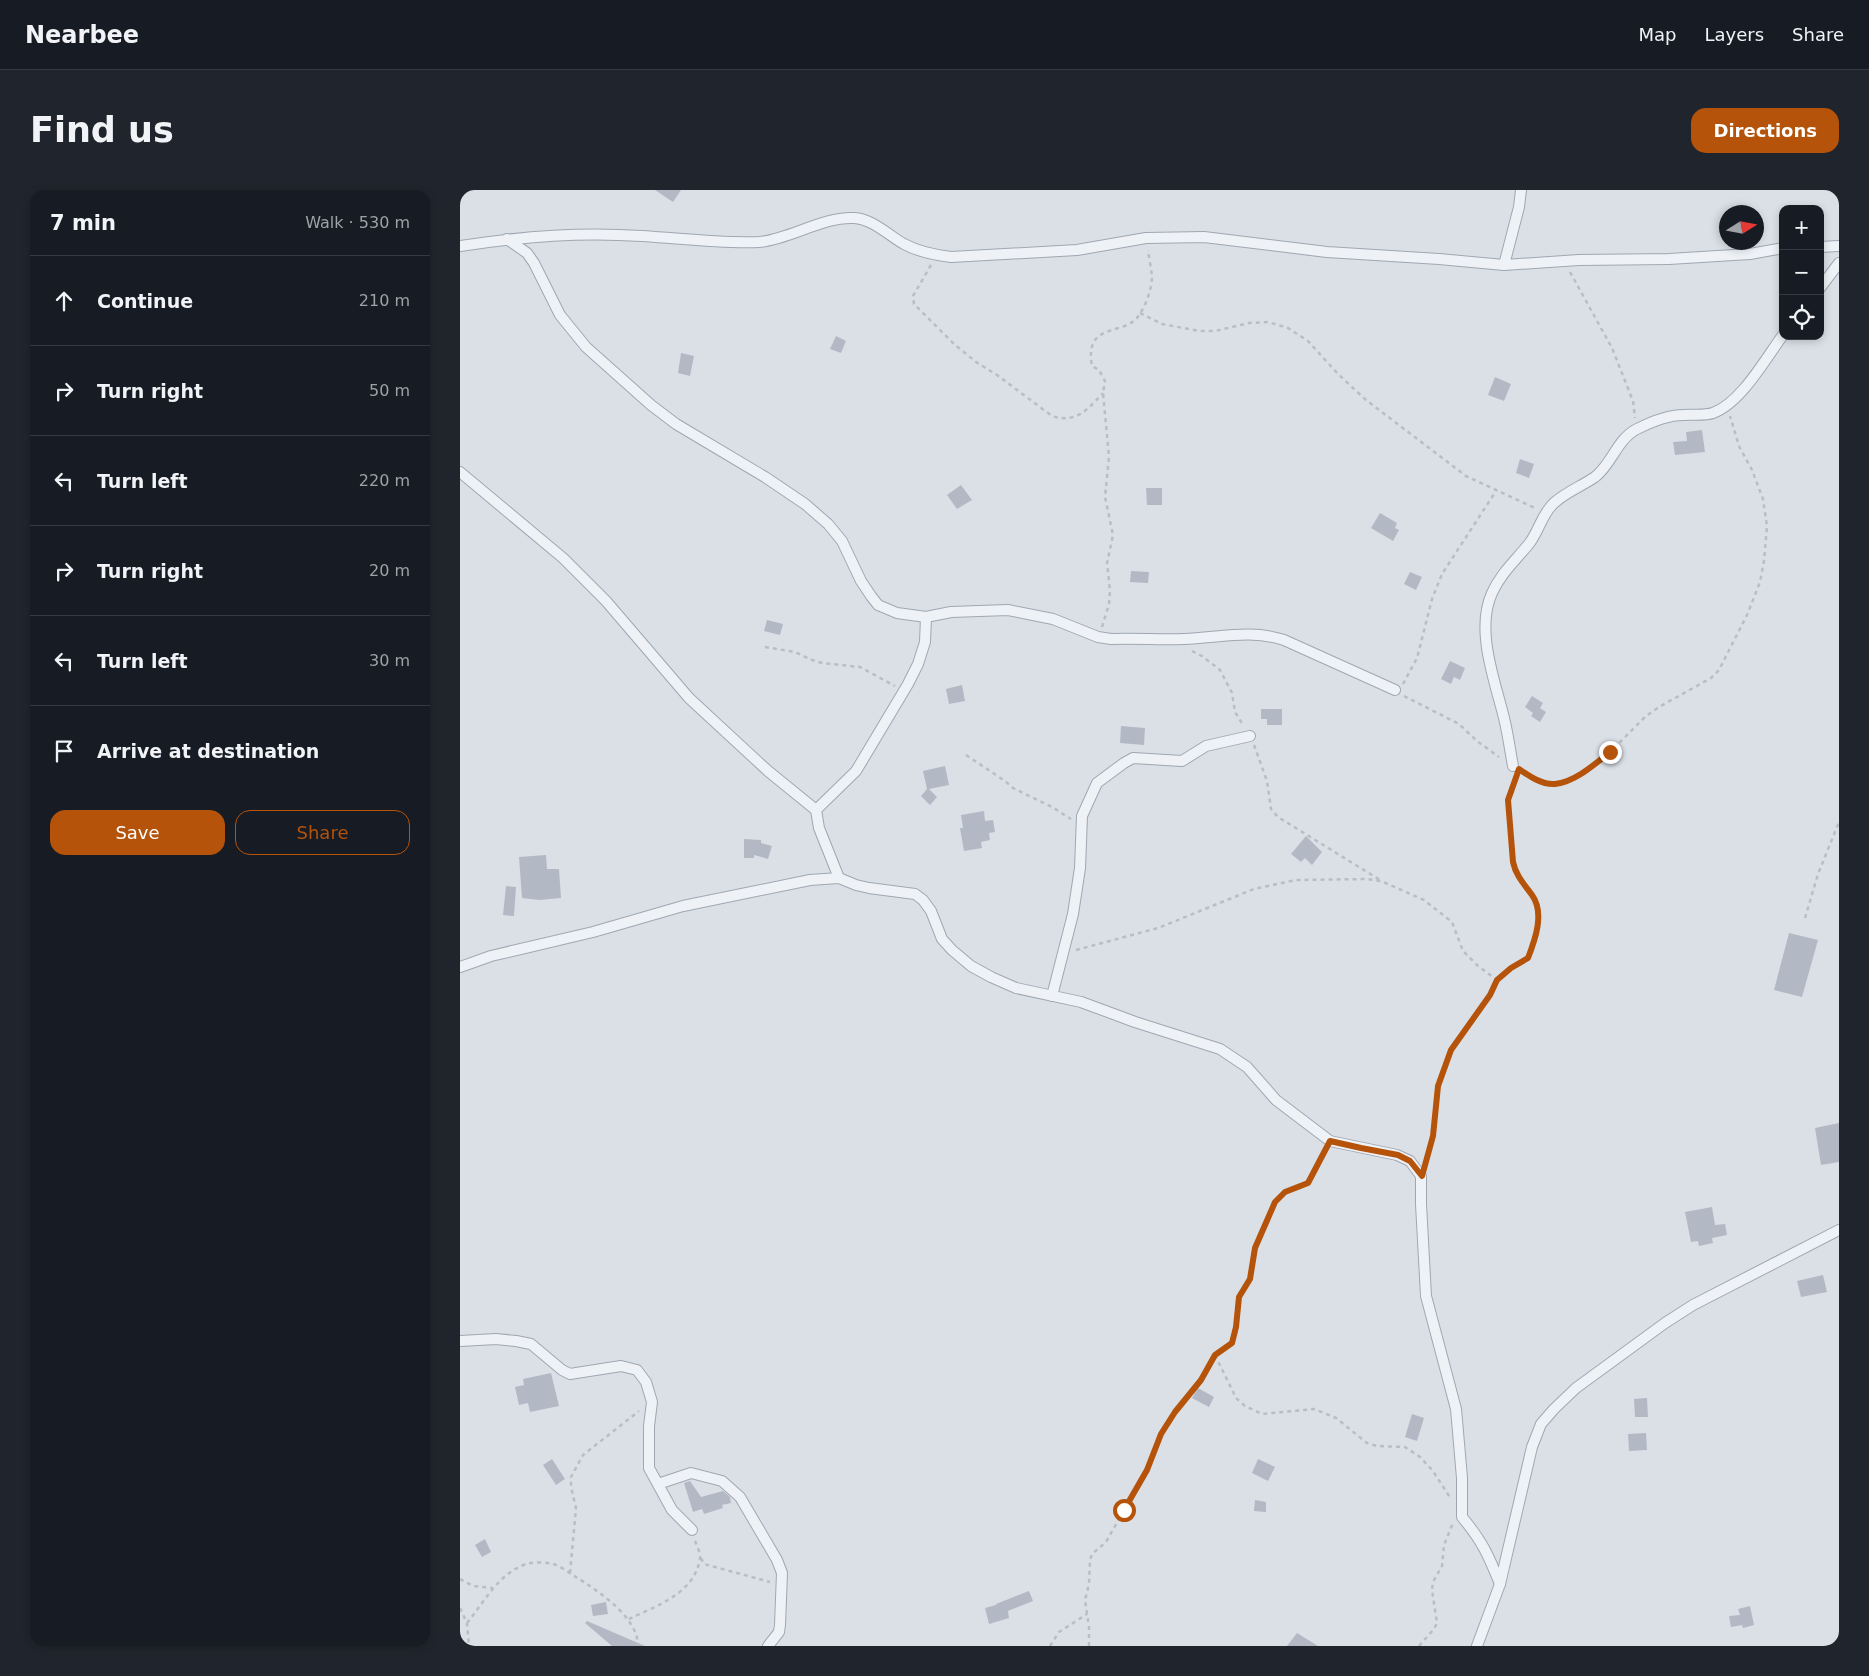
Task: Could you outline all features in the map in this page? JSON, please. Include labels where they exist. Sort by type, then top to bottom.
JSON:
[{"type":"street","points":[[1504,265],[1519,207],[1521,190]]},
{"type":"street","points":[[460,246],[507,239],[597,234],[760,242],[835,220],[853,218],[864,220],[876,226],[916,250],[937,255],[964,256],[1062,251],[1146,238],[1204,237],[1327,252],[1504,265],[1564,261],[1669,259],[1750,254],[1779,249]]},
{"type":"street","points":[[507,239],[527,253],[560,315],[586,347],[651,405],[676,424],[765,477],[805,504],[828,524],[842,542],[870,596],[878,605],[897,613],[926,617],[951,612],[1008,610],[1053,620],[1098,637],[1111,639],[1171,640],[1242,634],[1271,635],[1395,690]]},
{"type":"street","points":[[1824,247],[1839,246]]},
{"type":"street","points":[[1824,283],[1839,263]]},
{"type":"street","points":[[1513,766],[1486,638],[1486,616],[1491,595],[1505,569],[1535,536],[1546,513],[1554,504],[1596,476],[1608,464],[1621,442],[1634,430],[1665,418],[1681,415],[1703,415],[1713,413],[1727,406],[1746,386],[1779,340]]},
{"type":"street","points":[[460,472],[563,558],[606,601],[689,698],[768,771],[816,810],[818,828],[839,878]]},
{"type":"street","points":[[816,810],[856,770],[903,691],[918,664],[925,642],[926,617]]},
{"type":"street","points":[[1052,996],[1073,914],[1080,868],[1082,816],[1096,784],[1124,762],[1133,758],[1182,761],[1206,746],[1250,736]]},
{"type":"street","points":[[460,967],[491,956],[593,932],[684,906],[810,880],[839,878],[868,888],[915,894],[923,900],[931,911],[942,939],[971,966],[1016,988],[1081,1002],[1135,1022],[1220,1049],[1247,1067],[1276,1100],[1330,1141],[1398,1155],[1410,1161],[1422,1176],[1420,1204],[1426,1296],[1456,1409],[1462,1478],[1460,1514],[1483,1544],[1500,1584]]},
{"type":"street","points":[[1477,1646],[1500,1584],[1532,1447],[1541,1424],[1554,1409],[1576,1388],[1665,1323],[1694,1305],[1839,1230]]},
{"type":"street","points":[[460,1341],[496,1339],[530,1344],[562,1370],[570,1374],[621,1366],[637,1370],[646,1382],[652,1402],[649,1426],[649,1468],[672,1510],[692,1530]]},
{"type":"street","points":[[658,1484],[691,1473],[722,1481],[740,1498],[762,1534],[782,1573],[780,1625],[778,1632],[768,1646]]},
{"type":"path","points":[[1098,637],[1109,604],[1110,591],[1107,563],[1113,535],[1105,497],[1109,457],[1103,393],[1104,381],[1099,370],[1092,366],[1094,344],[1099,336],[1106,331],[1134,321],[1140,313],[1150,288],[1152,276],[1146,238]]},
{"type":"path","points":[[937,255],[916,289],[913,296],[914,304],[961,350],[1052,416],[1061,419],[1068,419],[1088,409],[1103,393]]},
{"type":"path","points":[[1564,261],[1623,371],[1633,400],[1635,412],[1634,430]]},
{"type":"path","points":[[1140,313],[1162,324],[1199,331],[1215,331],[1249,322],[1268,322],[1288,328],[1308,341],[1338,374],[1366,400],[1466,476],[1546,513]]},
{"type":"path","points":[[1422,1176],[1433,1136],[1438,1086],[1451,1050],[1490,995],[1497,980],[1511,968],[1528,958],[1538,917],[1538,904],[1514,870],[1508,800],[1519,769],[1537,780],[1554,784],[1568,780],[1593,766],[1659,706],[1711,678],[1720,670],[1747,615],[1760,582],[1767,526],[1763,499],[1752,470],[1739,446],[1727,406]]},
{"type":"path","points":[[1496,491],[1442,574],[1432,598],[1417,658],[1405,682],[1395,690],[1459,724],[1477,742],[1513,766]]},
{"type":"path","points":[[1171,640],[1202,656],[1220,670],[1232,692],[1235,712],[1250,736],[1268,781],[1271,809],[1278,817],[1381,880],[1424,900],[1452,922],[1463,951],[1478,966],[1497,980]]},
{"type":"path","points":[[765,647],[795,652],[822,663],[860,667],[903,691]]},
{"type":"path","points":[[966,755],[1005,780],[1013,788],[1052,807],[1082,827]]},
{"type":"path","points":[[1805,918],[1818,874],[1839,822]]},
{"type":"path","points":[[1062,954],[1158,928],[1254,889],[1296,880],[1330,878],[1381,880]]},
{"type":"path","points":[[1088,1646],[1085,1600],[1089,1584],[1092,1554],[1106,1542],[1147,1470],[1161,1434],[1175,1412],[1201,1380],[1215,1355],[1232,1343],[1236,1327],[1239,1297],[1250,1279],[1255,1248],[1275,1202],[1285,1192],[1308,1183],[1330,1141]]},
{"type":"path","points":[[1215,1355],[1236,1398],[1245,1406],[1262,1414],[1314,1409],[1336,1418],[1367,1443],[1377,1446],[1405,1447],[1420,1457],[1433,1471],[1460,1514],[1444,1545],[1442,1566],[1433,1582],[1432,1590],[1437,1623],[1419,1646]]},
{"type":"path","points":[[570,1574],[576,1508],[571,1487],[572,1476],[583,1455],[652,1402]]},
{"type":"path","points":[[692,1530],[704,1564],[782,1586]]},
{"type":"path","points":[[628,1619],[678,1595],[693,1577],[701,1558]]},
{"type":"path","points":[[467,1623],[493,1588],[506,1575],[526,1564],[538,1562],[554,1564],[611,1601],[628,1619],[638,1641],[638,1646]]},
{"type":"path","points":[[460,1580],[472,1586],[493,1588]]},
{"type":"path","points":[[460,1608],[467,1623],[469,1646]]},
{"type":"path","points":[[1050,1646],[1059,1632],[1087,1614]]},
{"type":"building","points":[[655,190],[681,190],[673,202]]},
{"type":"building","points":[[836,336],[846,341],[841,353],[830,349]]},
{"type":"building","points":[[681,353],[694,356],[690,376],[678,373]]},
{"type":"building","points":[[1495,377],[1511,384],[1504,401],[1488,395]]},
{"type":"building","points":[[1702,430],[1705,452],[1675,455],[1673,442],[1687,441],[1686,432]]},
{"type":"building","points":[[1520,459],[1534,464],[1529,478],[1516,473]]},
{"type":"building","points":[[961,485],[972,500],[957,509],[947,495]]},
{"type":"building","points":[[1146,488],[1162,488],[1162,505],[1147,505]]},
{"type":"building","points":[[1380,513],[1397,523],[1395,528],[1399,530],[1393,541],[1371,528]]},
{"type":"building","points":[[1131,571],[1149,572],[1148,583],[1130,582]]},
{"type":"building","points":[[1410,572],[1422,577],[1416,590],[1404,584]]},
{"type":"building","points":[[767,620],[783,624],[780,635],[764,631]]},
{"type":"building","points":[[1450,661],[1465,668],[1460,680],[1454,677],[1451,684],[1441,679]]},
{"type":"building","points":[[962,685],[965,701],[949,704],[946,689]]},
{"type":"building","points":[[1532,696],[1543,703],[1540,708],[1546,712],[1540,722],[1531,716],[1533,713],[1525,707]]},
{"type":"building","points":[[1261,709],[1282,709],[1282,725],[1267,725],[1267,719],[1261,719]]},
{"type":"building","points":[[1121,726],[1145,728],[1144,745],[1120,743]]},
{"type":"building","points":[[945,766],[949,785],[929,789],[937,797],[930,805],[921,796],[927,789],[923,771]]},
{"type":"building","points":[[984,811],[985,821],[993,820],[995,832],[989,833],[990,840],[981,842],[982,848],[964,851],[960,828],[963,828],[961,815]]},
{"type":"building","points":[[1306,836],[1322,852],[1312,865],[1305,858],[1301,862],[1291,854]]},
{"type":"building","points":[[744,839],[761,840],[761,843],[772,846],[768,859],[754,855],[754,858],[744,858]]},
{"type":"building","points":[[546,855],[547,869],[559,869],[561,898],[539,900],[522,898],[519,857]]},
{"type":"building","points":[[506,886],[516,887],[514,916],[503,915]]},
{"type":"building","points":[[1789,933],[1818,940],[1802,997],[1774,990]]},
{"type":"building","points":[[1839,1123],[1839,1162],[1821,1165],[1815,1128]]},
{"type":"building","points":[[1712,1207],[1715,1225],[1725,1224],[1727,1235],[1712,1238],[1713,1243],[1699,1246],[1698,1241],[1691,1242],[1685,1212]]},
{"type":"building","points":[[1823,1275],[1827,1292],[1801,1297],[1797,1281]]},
{"type":"building","points":[[551,1373],[559,1406],[530,1412],[528,1403],[519,1405],[515,1387],[524,1385],[523,1379]]},
{"type":"building","points":[[1198,1388],[1214,1397],[1209,1407],[1192,1398]]},
{"type":"building","points":[[1647,1398],[1648,1417],[1635,1417],[1634,1399]]},
{"type":"building","points":[[1412,1414],[1424,1418],[1417,1441],[1405,1437]]},
{"type":"building","points":[[1646,1433],[1647,1450],[1629,1451],[1628,1434]]},
{"type":"building","points":[[552,1459],[565,1479],[556,1485],[543,1465]]},
{"type":"building","points":[[1258,1459],[1275,1467],[1268,1481],[1252,1473]]},
{"type":"building","points":[[690,1481],[701,1497],[723,1491],[730,1497],[731,1503],[722,1505],[723,1508],[704,1514],[702,1509],[693,1512],[684,1483]]},
{"type":"building","points":[[1255,1500],[1266,1502],[1266,1512],[1254,1511]]},
{"type":"building","points":[[485,1539],[491,1552],[482,1557],[475,1545]]},
{"type":"building","points":[[1029,1591],[1033,1601],[1008,1611],[1009,1618],[989,1624],[985,1608]]},
{"type":"building","points":[[606,1602],[608,1614],[593,1616],[591,1605]]},
{"type":"building","points":[[1750,1606],[1754,1625],[1743,1628],[1742,1625],[1731,1627],[1729,1616],[1740,1615],[1738,1609]]},
{"type":"building","points":[[587,1621],[645,1646],[612,1646],[585,1623]]},
{"type":"building","points":[[1297,1633],[1318,1646],[1287,1646]]},
{"type":"route","points":[[1124,1510],[1147,1470],[1161,1434],[1175,1412],[1201,1380],[1215,1355],[1232,1343],[1236,1327],[1239,1297],[1250,1279],[1255,1248],[1275,1202],[1285,1192],[1308,1183],[1330,1141],[1398,1155],[1410,1161],[1422,1176],[1433,1136],[1438,1086],[1451,1050],[1490,995],[1497,980],[1511,968],[1528,958],[1536,931],[1538,904],[1514,870],[1508,800],[1512,784],[1519,769],[1537,780],[1554,784],[1568,780],[1593,766],[1610,752]]}]
